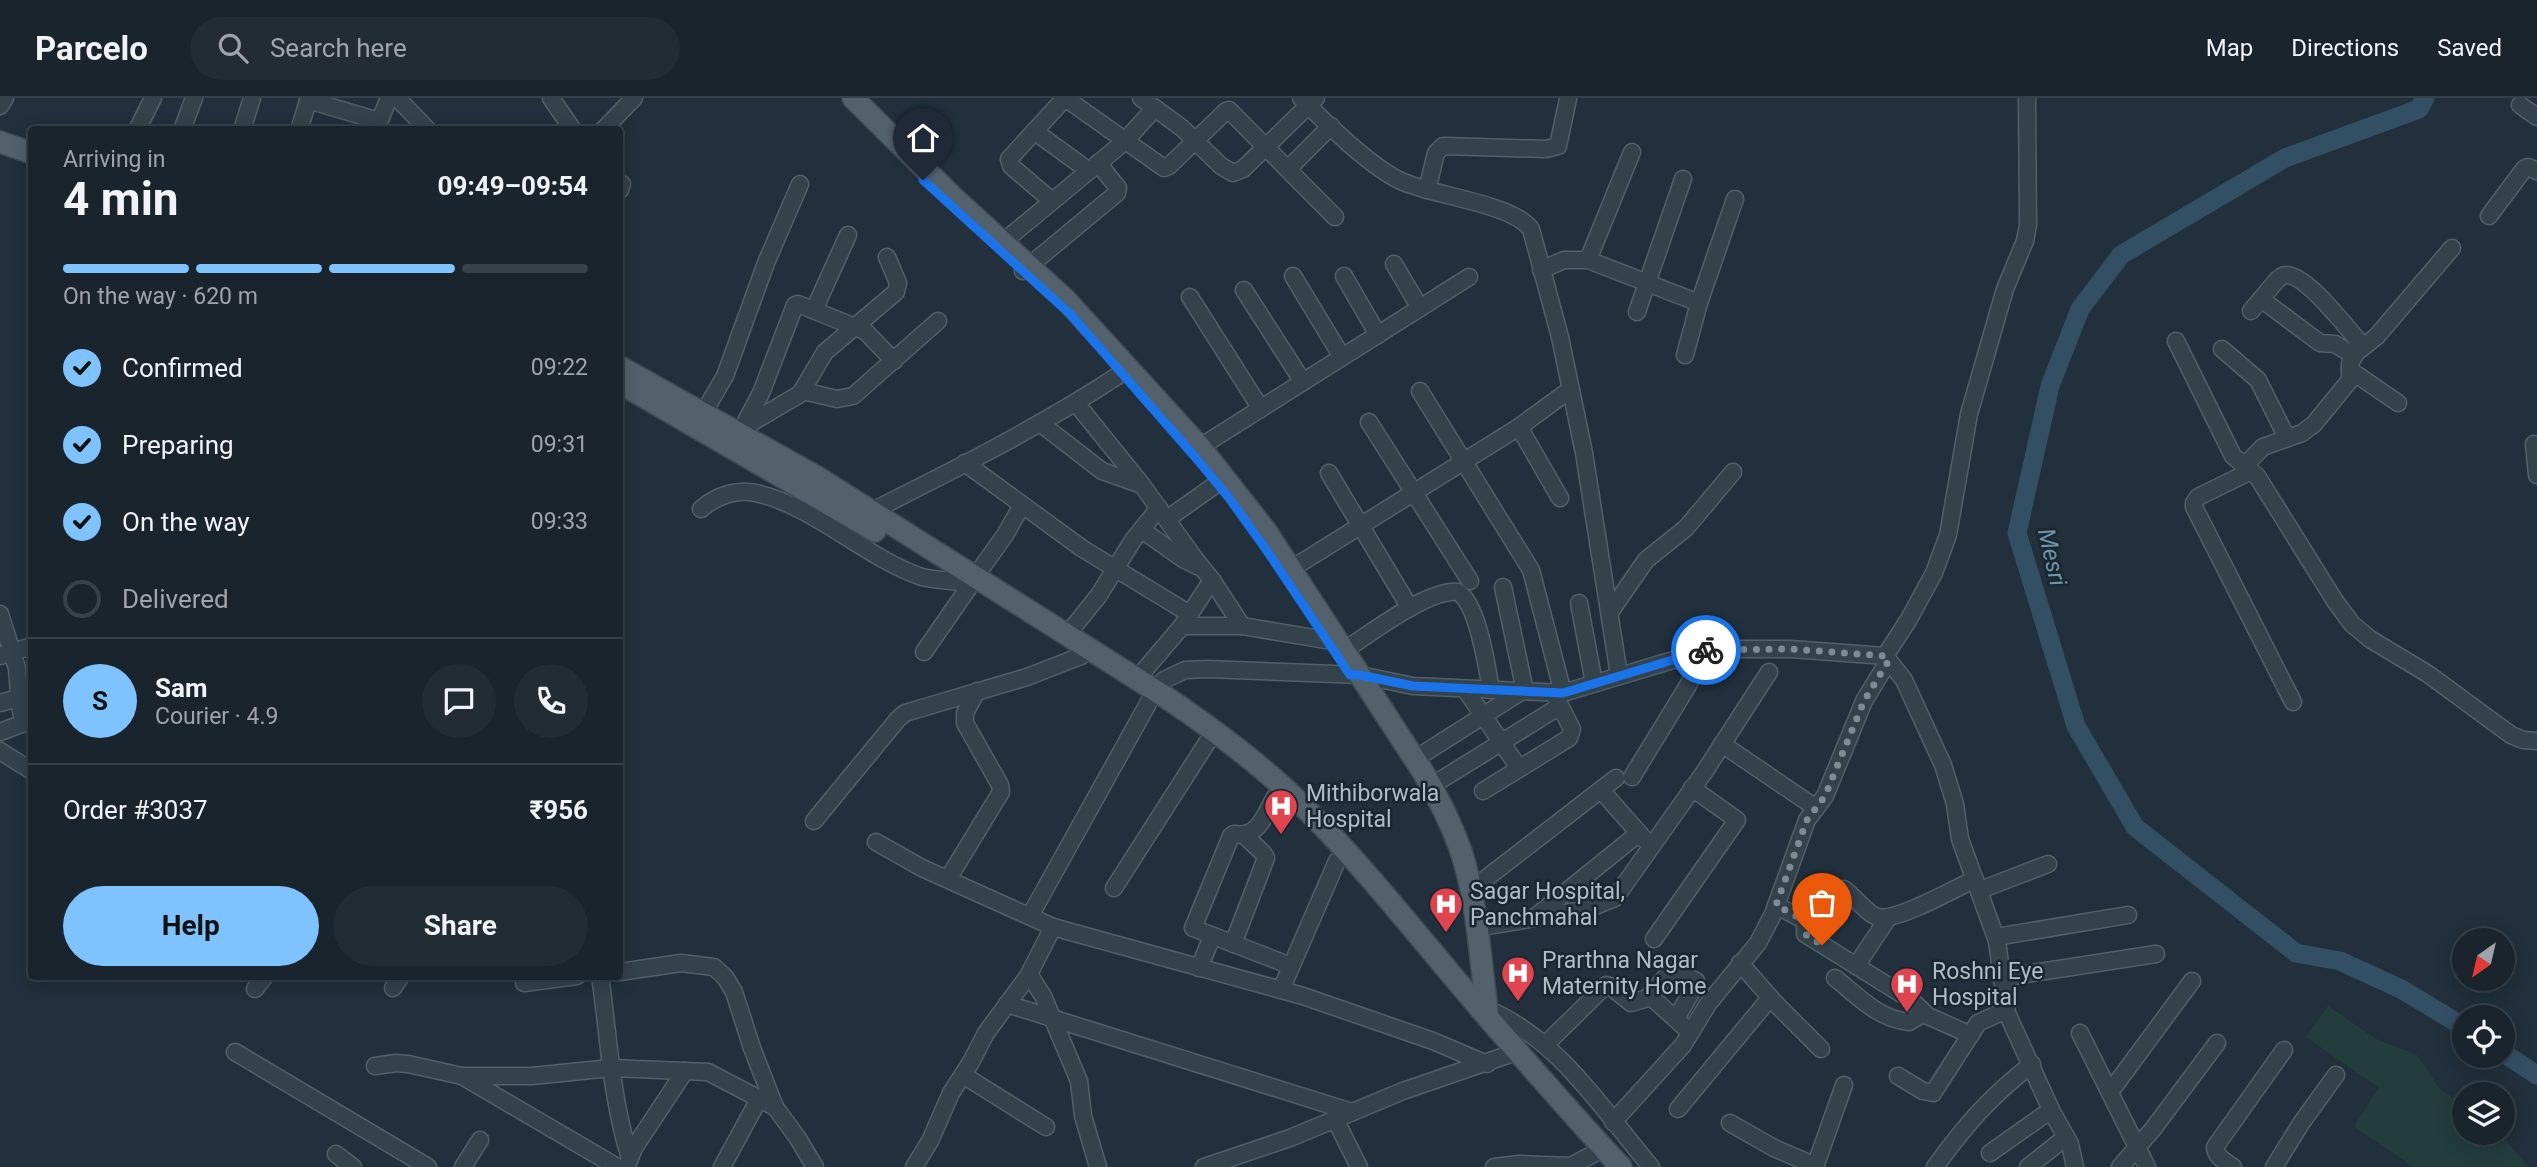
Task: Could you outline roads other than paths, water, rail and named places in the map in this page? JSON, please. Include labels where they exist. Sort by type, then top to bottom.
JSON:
[{"type":"main road","points":[[842,98],[937,194],[1026,268],[1073,312],[1200,447],[1266,531],[1432,803],[1450,842],[1460,872],[1481,1013]]},
{"type":"main road","points":[[853,98],[1003,242],[1026,268]]},
{"type":"main road","points":[[0,127],[28,136]]},
{"type":"main road","points":[[0,142],[28,152]]},
{"type":"main road","points":[[1095,337],[1122,373],[1217,483],[1336,645]]},
{"type":"main road","points":[[623,382],[817,477],[901,546],[1067,635],[1137,679],[1153,696],[1275,797],[1481,1013]]},
{"type":"main road","points":[[738,440],[808,492],[934,552],[968,582],[1081,656],[1202,721],[1253,761],[1307,810],[1381,891],[1601,1160]]},
{"type":"main road","points":[[1355,675],[1415,759],[1431,786],[1461,851],[1471,890],[1476,928],[1481,1013]]},
{"type":"main road","points":[[1514,1054],[1621,1167]]},
{"type":"street","points":[[0,106],[5,98]]},
{"type":"street","points":[[139,126],[153,98]]},
{"type":"street","points":[[183,126],[194,98]]},
{"type":"street","points":[[243,126],[252,98]]},
{"type":"street","points":[[300,126],[309,99],[378,125],[390,98]]},
{"type":"street","points":[[397,98],[424,126]]},
{"type":"street","points":[[551,98],[570,126]]},
{"type":"street","points":[[605,126],[615,105],[634,98]]},
{"type":"street","points":[[1052,201],[1009,163],[1012,155],[1065,98],[1164,168],[1229,110],[1335,217]]},
{"type":"street","points":[[1613,1122],[1683,1045],[1708,1004],[1758,943],[1776,905],[1807,820],[1825,796],[1864,701],[1934,573],[1954,509],[1969,414],[2005,289],[2025,241],[2028,225],[2027,98]]},
{"type":"street","points":[[1427,190],[1436,153],[1443,146],[1546,149],[1558,146],[1568,99]]},
{"type":"street","points":[[1003,242],[1124,142],[1148,103],[1221,166],[1233,173],[1243,169],[1267,147],[1308,101],[1331,126],[1383,172],[1427,190],[1519,218],[1531,229],[1535,238],[1560,337],[1619,675]]},
{"type":"street","points":[[2520,105],[2537,117]]},
{"type":"street","points":[[1288,169],[1331,126]]},
{"type":"street","points":[[1026,268],[1117,193],[1118,188],[1094,167],[1034,131]]},
{"type":"street","points":[[1588,260],[1632,152]]},
{"type":"street","points":[[2489,216],[2524,169],[2528,167],[2537,171]]},
{"type":"street","points":[[1637,312],[1683,179]]},
{"type":"street","points":[[699,419],[732,359],[766,263],[800,184]]},
{"type":"street","points":[[1685,355],[1699,303],[1735,199]]},
{"type":"street","points":[[814,310],[848,235]]},
{"type":"street","points":[[2293,702],[2194,508],[2198,497],[2248,468],[2263,447],[2302,433],[2314,424],[2350,380],[2356,357],[2452,248]]},
{"type":"street","points":[[738,440],[803,391],[825,352],[898,287],[887,257]]},
{"type":"street","points":[[1543,277],[1564,260],[1588,260],[1699,303]]},
{"type":"street","points":[[1395,264],[1420,308]]},
{"type":"street","points":[[2356,357],[2335,344],[2320,343],[2256,305],[2281,277],[2287,275],[2295,278],[2322,297],[2356,357],[2398,403]]},
{"type":"street","points":[[1293,276],[1342,358]]},
{"type":"street","points":[[1344,276],[1378,335]]},
{"type":"street","points":[[1200,447],[1469,277]]},
{"type":"street","points":[[1244,290],[1303,382]]},
{"type":"street","points":[[1190,297],[1261,409]]},
{"type":"street","points":[[738,440],[761,393],[792,308],[798,304],[865,331],[894,360]]},
{"type":"street","points":[[803,391],[844,399],[853,396],[938,321]]},
{"type":"street","points":[[2176,341],[2233,456],[2257,476],[2352,624],[2370,639],[2428,674],[2511,735],[2523,740],[2537,741]]},
{"type":"street","points":[[2222,349],[2258,380],[2287,438]]},
{"type":"street","points":[[862,516],[1040,423],[1122,373]]},
{"type":"street","points":[[1291,569],[1519,427],[1571,389]]},
{"type":"street","points":[[1420,391],[1531,569],[1559,697],[1572,733],[1569,738],[1483,791]]},
{"type":"street","points":[[1076,403],[1142,485],[1242,626]]},
{"type":"street","points":[[1369,422],[1470,581]]},
{"type":"street","points":[[1040,423],[1102,471],[1142,485]]},
{"type":"street","points":[[1519,427],[1560,498]]},
{"type":"street","points":[[2534,444],[2537,475]]},
{"type":"street","points":[[965,463],[1186,620],[1242,626],[1336,645],[1440,593],[1452,591],[1463,594],[1469,602],[1486,657],[1491,690]]},
{"type":"street","points":[[1610,612],[1646,559],[1686,528],[1733,472]]},
{"type":"street","points":[[1329,474],[1410,608]]},
{"type":"street","points":[[1067,635],[1099,595],[1142,530],[1163,514],[1217,483]]},
{"type":"street","points":[[701,509],[712,499],[726,494],[759,493],[785,503],[920,576],[968,582]]},
{"type":"street","points":[[925,652],[968,582],[1005,535],[1022,505]]},
{"type":"street","points":[[1142,530],[1207,574]]},
{"type":"street","points":[[1137,679],[1186,620],[1207,574]]},
{"type":"street","points":[[1503,587],[1523,691]]},
{"type":"street","points":[[1579,603],[1594,683]]},
{"type":"street","points":[[0,614],[6,654],[18,668],[28,721],[0,732]]},
{"type":"street","points":[[6,654],[28,647]]},
{"type":"street","points":[[1431,786],[1503,742],[1559,697],[1619,675],[1707,650],[1791,649],[1887,658],[1904,680],[1943,765],[1955,804],[1960,839],[1996,937],[2006,1010],[2013,1031],[2032,1064],[2051,1110],[2070,1144],[2075,1167]]},
{"type":"street","points":[[1471,890],[1601,790],[1624,778],[1687,687],[1707,650]]},
{"type":"street","points":[[814,821],[898,719],[922,707],[1027,677],[1081,656]]},
{"type":"street","points":[[1030,916],[1153,696],[1164,680],[1185,670],[1355,675],[1413,686],[1523,691],[1559,697]]},
{"type":"street","points":[[1476,928],[1588,909],[1615,898],[1769,672]]},
{"type":"street","points":[[1465,689],[1520,768]]},
{"type":"street","points":[[948,879],[1001,792],[1000,785],[964,723],[965,713],[977,691]]},
{"type":"street","points":[[1415,759],[1523,691]]},
{"type":"street","points":[[0,703],[25,696]]},
{"type":"street","points":[[1114,888],[1208,741]]},
{"type":"street","points":[[1722,744],[1816,808]]},
{"type":"street","points":[[0,751],[28,768]]},
{"type":"street","points":[[1654,939],[1737,820],[1692,788]]},
{"type":"street","points":[[1601,790],[1651,848]]},
{"type":"street","points":[[1275,797],[1253,833],[1231,836],[1193,925],[1195,931],[1291,966]]},
{"type":"street","points":[[1534,918],[1639,833]]},
{"type":"street","points":[[1233,944],[1266,858],[1245,836]]},
{"type":"street","points":[[876,842],[922,869],[1053,927],[1280,990],[1433,1041],[1487,1064]]},
{"type":"street","points":[[1280,990],[1337,861]]},
{"type":"street","points":[[1844,889],[1876,917],[1888,918],[1978,885],[2048,864]]},
{"type":"street","points":[[1776,905],[1805,921],[1805,934],[1911,1000],[1924,1013],[1971,1035]]},
{"type":"street","points":[[1996,937],[2128,915]]},
{"type":"street","points":[[1856,966],[1888,918]]},
{"type":"street","points":[[914,1167],[930,1141],[943,1107],[986,1033],[1029,974],[1053,927]]},
{"type":"street","points":[[1199,968],[1212,937]]},
{"type":"street","points":[[2001,978],[2156,954]]},
{"type":"street","points":[[623,972],[681,963],[714,967],[725,977],[734,992],[775,1107],[808,1163]]},
{"type":"street","points":[[1740,963],[1770,998],[1821,1049]]},
{"type":"street","points":[[1545,1045],[1602,986],[1610,986],[1631,1003],[1648,998],[1671,971],[1696,981],[1676,1019]]},
{"type":"street","points":[[1029,974],[1043,996],[1079,1081],[1083,1116],[1098,1167]]},
{"type":"street","points":[[1835,978],[1865,1004],[1890,1018],[1909,1022],[1924,1013]]},
{"type":"street","points":[[524,983],[547,980]]},
{"type":"street","points":[[601,980],[624,1164]]},
{"type":"street","points":[[2110,1092],[2192,981]]},
{"type":"street","points":[[1648,998],[1656,1001],[1690,1032]]},
{"type":"street","points":[[1678,1109],[1770,998]]},
{"type":"street","points":[[1007,1004],[1352,1112]]},
{"type":"street","points":[[1898,1076],[1923,1091],[1933,1093],[1978,1023],[2006,1010]]},
{"type":"street","points":[[1481,1013],[1511,1019],[1545,1045],[1569,1069],[1651,1167]]},
{"type":"street","points":[[2080,1033],[2147,1167]]},
{"type":"street","points":[[2120,1167],[2217,1043]]},
{"type":"street","points":[[2233,1167],[2215,1152],[2215,1147],[2284,1050]]},
{"type":"street","points":[[234,1052],[428,1167]]},
{"type":"street","points":[[1204,1167],[1404,1091],[1514,1054]]},
{"type":"street","points":[[375,1066],[408,1063],[462,1076],[532,1076],[611,1069],[708,1072],[775,1107]]},
{"type":"street","points":[[1935,1167],[1975,1114],[2002,1087],[2032,1064]]},
{"type":"street","points":[[624,1164],[685,1071]]},
{"type":"street","points":[[962,1075],[1046,1127]]},
{"type":"street","points":[[2274,1167],[2336,1075]]},
{"type":"street","points":[[462,1076],[624,1164]]},
{"type":"street","points":[[1730,1123],[1774,1148],[1816,1167],[1843,1084]]},
{"type":"street","points":[[722,1167],[759,1099]]},
{"type":"street","points":[[1990,1153],[2051,1110]]},
{"type":"street","points":[[1335,1119],[1359,1167]]},
{"type":"street","points":[[2028,1167],[2066,1137]]},
{"type":"street","points":[[463,1167],[480,1140]]},
{"type":"street","points":[[336,1154],[354,1167]]},
{"type":"street","points":[[1494,1167],[1519,1164],[1571,1167],[1601,1160]]},
{"type":"waterway","name":"Mesri","points":[[2425,98],[2419,109],[2285,158],[2121,255],[2080,309],[2050,386],[2017,533],[2076,726],[2135,827],[2296,953],[2340,961],[2401,989],[2452,1020]]},
{"type":"waterway","name":"Mesri","points":[[2515,1061],[2537,1075]]},
{"type":"place","name":"Mithiborwala Hospital","points":[[1281,836]]},
{"type":"place","name":"Sagar Hospital, Panchmahal","points":[[1446,934]]},
{"type":"place","name":"Prarthna Nagar Maternity Home","points":[[1518,1003]]},
{"type":"place","name":"Roshni Eye Hospital","points":[[1907,1014]]}]
